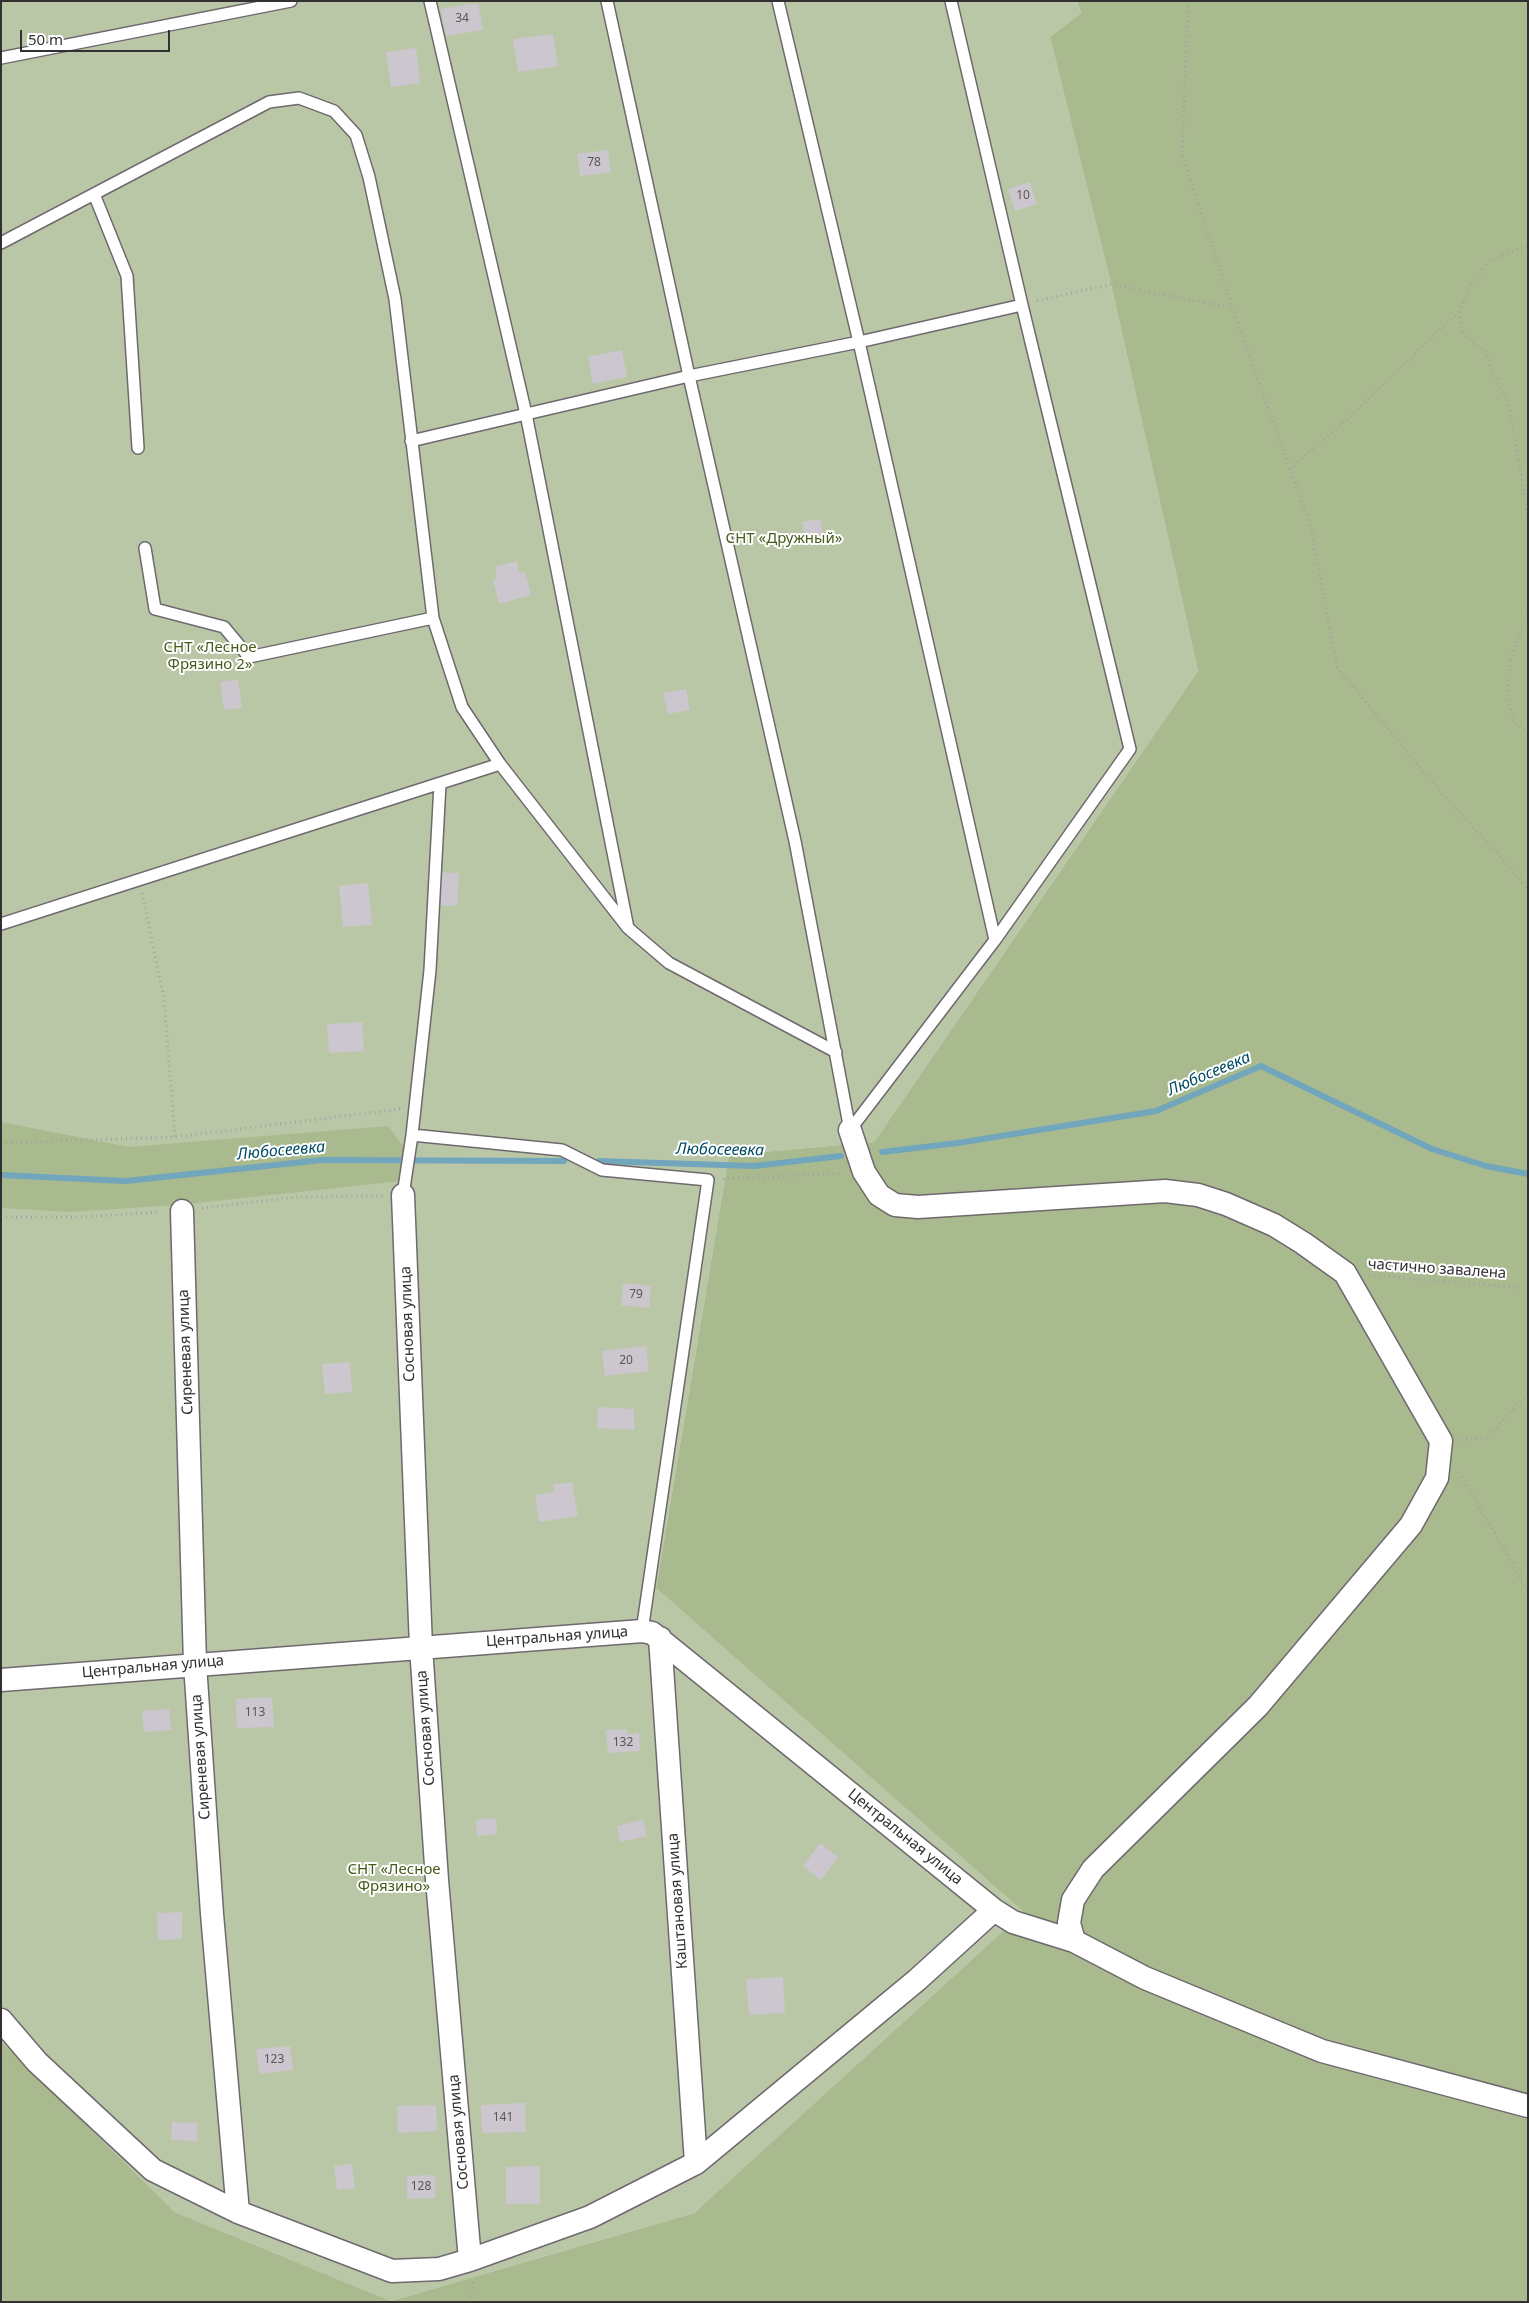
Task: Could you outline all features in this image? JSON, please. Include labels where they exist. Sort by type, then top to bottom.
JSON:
[{"type":"street","points":[[850,1130],[864,1172],[879,1196],[895,1205],[918,1207],[1165,1190],[1198,1195],[1226,1204],[1274,1225],[1345,1273],[1441,1441],[1437,1478],[1411,1525],[1258,1706],[1093,1869],[1073,1900],[1069,1922],[1074,1941]]},
{"type":"street","name":"Сосновая улица","points":[[403,1195],[421,1647],[437,1880],[470,2260]]},
{"type":"street","name":"Сиреневая улица","points":[[182,1211],[195,1664],[212,1914],[238,2212]]},
{"type":"street","name":"Центральная улица","points":[[1,1680],[421,1647],[651,1635],[994,1910],[1013,1922],[1074,1941],[1145,1978],[1322,2051],[1528,2106]]},
{"type":"street","name":"Каштановая улица","points":[[651,1635],[696,2163]]},
{"type":"street","points":[[1,2020],[37,2062],[153,2170],[238,2212],[392,2271],[439,2269],[470,2260],[590,2217],[696,2163],[917,1980],[994,1910]]},
{"type":"lane","points":[[1,58],[291,1]]},
{"type":"lane","points":[[430,1],[526,414],[628,928]]},
{"type":"lane","points":[[607,1],[689,376],[792,831],[850,1130]]},
{"type":"lane","points":[[778,1],[859,342],[995,940]]},
{"type":"lane","points":[[850,1130],[995,940],[1130,749],[1022,305],[951,1]]},
{"type":"lane","points":[[1,243],[268,102],[299,98],[334,111],[356,135],[369,177],[394,300],[433,618],[462,707],[500,764],[628,928],[669,963],[836,1052]]},
{"type":"lane","points":[[94,194],[127,276],[138,448]]},
{"type":"lane","points":[[411,441],[689,376],[859,342],[1022,305]]},
{"type":"lane","points":[[145,548],[155,609],[224,627],[250,657],[433,618]]},
{"type":"lane","points":[[1,924],[500,764]]},
{"type":"lane","points":[[403,1195],[412,1135],[430,970],[440,784]]},
{"type":"lane","points":[[412,1135],[562,1150],[602,1170],[708,1180],[651,1635]]},
{"type":"path","points":[[1188,1],[1182,154],[1232,308],[1310,524],[1337,667],[1432,782],[1508,865],[1528,890]]},
{"type":"path","points":[[1291,471],[1300,459],[1338,428],[1459,311],[1471,285],[1489,261],[1528,245]]},
{"type":"path","points":[[1022,305],[1111,284],[1232,308]]},
{"type":"path","points":[[1459,311],[1463,334],[1486,352],[1494,375],[1509,403],[1528,519]]},
{"type":"path","points":[[1528,613],[1511,658],[1507,700],[1516,724],[1528,733]]},
{"type":"path","points":[[140,880],[164,999],[175,1137]]},
{"type":"path","points":[[1,1144],[175,1137],[414,1108]]},
{"type":"path","points":[[708,1180],[864,1172]]},
{"type":"path","name":"частично завалена","points":[[1345,1273],[1528,1288]]},
{"type":"path","points":[[1528,1393],[1487,1438],[1441,1441],[1528,1590]]},
{"type":"green space","points":[[1,1],[1077,1],[1081,13],[1050,37],[1111,284],[1198,671],[874,1142],[729,1155],[656,1588],[1023,1910],[1013,1922],[694,2213],[391,2301],[175,2212],[1,2041]]},
{"type":"green space","points":[[1077,1],[1528,1],[1528,2302],[1,2302],[1,2041],[175,2212],[391,2301],[694,2213],[1023,1911],[656,1588],[729,1155],[874,1142],[1198,671],[1111,284],[1050,37],[1081,13]]},
{"type":"green space","points":[[1,1122],[129,1147],[388,1126],[406,1150],[402,1181],[178,1205],[67,1212],[1,1208]]},
{"type":"building","points":[[478,3],[483,30],[446,36],[441,9]]},
{"type":"building","points":[[553,34],[558,66],[518,72],[513,39]]},
{"type":"building","points":[[416,48],[420,83],[391,87],[386,52]]},
{"type":"building","points":[[608,150],[611,172],[580,176],[577,154]]},
{"type":"building","points":[[1030,182],[1037,204],[1015,211],[1008,189]]},
{"type":"building","points":[[622,350],[627,377],[593,384],[588,357]]},
{"type":"building","points":[[820,519],[823,535],[805,539],[802,522]]},
{"type":"building","points":[[517,561],[519,573],[525,572],[531,595],[499,604],[493,580],[497,579],[495,567]]},
{"type":"building","points":[[238,679],[242,708],[224,710],[220,682]]},
{"type":"building","points":[[686,689],[690,710],[668,714],[663,693]]},
{"type":"building","points":[[438,872],[459,873],[457,906],[437,905]]},
{"type":"building","points":[[368,883],[372,925],[343,927],[339,886]]},
{"type":"building","points":[[362,1022],[364,1051],[329,1053],[327,1024]]},
{"type":"building","points":[[623,1283],[651,1286],[649,1308],[621,1305]]},
{"type":"building","points":[[646,1346],[649,1371],[605,1376],[602,1351]]},
{"type":"building","points":[[350,1362],[352,1392],[325,1394],[322,1364]]},
{"type":"building","points":[[598,1407],[634,1409],[634,1430],[597,1428]]},
{"type":"building","points":[[572,1482],[578,1516],[539,1522],[535,1495],[554,1492],[553,1485]]},
{"type":"building","points":[[272,1697],[274,1727],[237,1728],[236,1699]]},
{"type":"building","points":[[169,1709],[171,1730],[144,1732],[142,1711]]},
{"type":"building","points":[[627,1729],[627,1734],[639,1733],[640,1751],[608,1753],[606,1730]]},
{"type":"building","points":[[496,1818],[497,1834],[477,1836],[476,1820]]},
{"type":"building","points":[[643,1820],[647,1836],[620,1842],[617,1826]]},
{"type":"building","points":[[820,1843],[838,1857],[821,1880],[803,1866]]},
{"type":"building","points":[[182,1912],[182,1939],[158,1940],[157,1913]]},
{"type":"building","points":[[783,1977],[785,2013],[749,2015],[746,1979]]},
{"type":"building","points":[[290,2046],[293,2070],[259,2074],[256,2049]]},
{"type":"building","points":[[525,2103],[526,2132],[482,2133],[481,2105]]},
{"type":"building","points":[[436,2105],[437,2131],[398,2133],[397,2106]]},
{"type":"building","points":[[172,2122],[197,2123],[197,2141],[171,2140]]},
{"type":"building","points":[[352,2164],[355,2188],[337,2190],[334,2166]]},
{"type":"building","points":[[540,2166],[540,2204],[506,2204],[506,2167]]},
{"type":"building","points":[[435,2175],[435,2198],[407,2199],[407,2176]]},
{"type":"waterway","name":"Любосеевка","points":[[882,1152],[958,1143],[1156,1111],[1261,1066],[1432,1149],[1486,1166],[1528,1174]]},
{"type":"waterway","name":"Любосеевка","points":[[599,1161],[754,1166],[841,1156]]},
{"type":"waterway","name":"Любосеевка","points":[[1,1175],[126,1181],[322,1160],[564,1161]]},
{"type":"park label","name":"СНТ «Дружный»","points":[[784,539]]},
{"type":"park label","name":"СНТ «Лесное Фрязино 2»","points":[[210,656]]},
{"type":"park label","name":"СНТ «Лесное Фрязино»","points":[[394,1878]]}]
